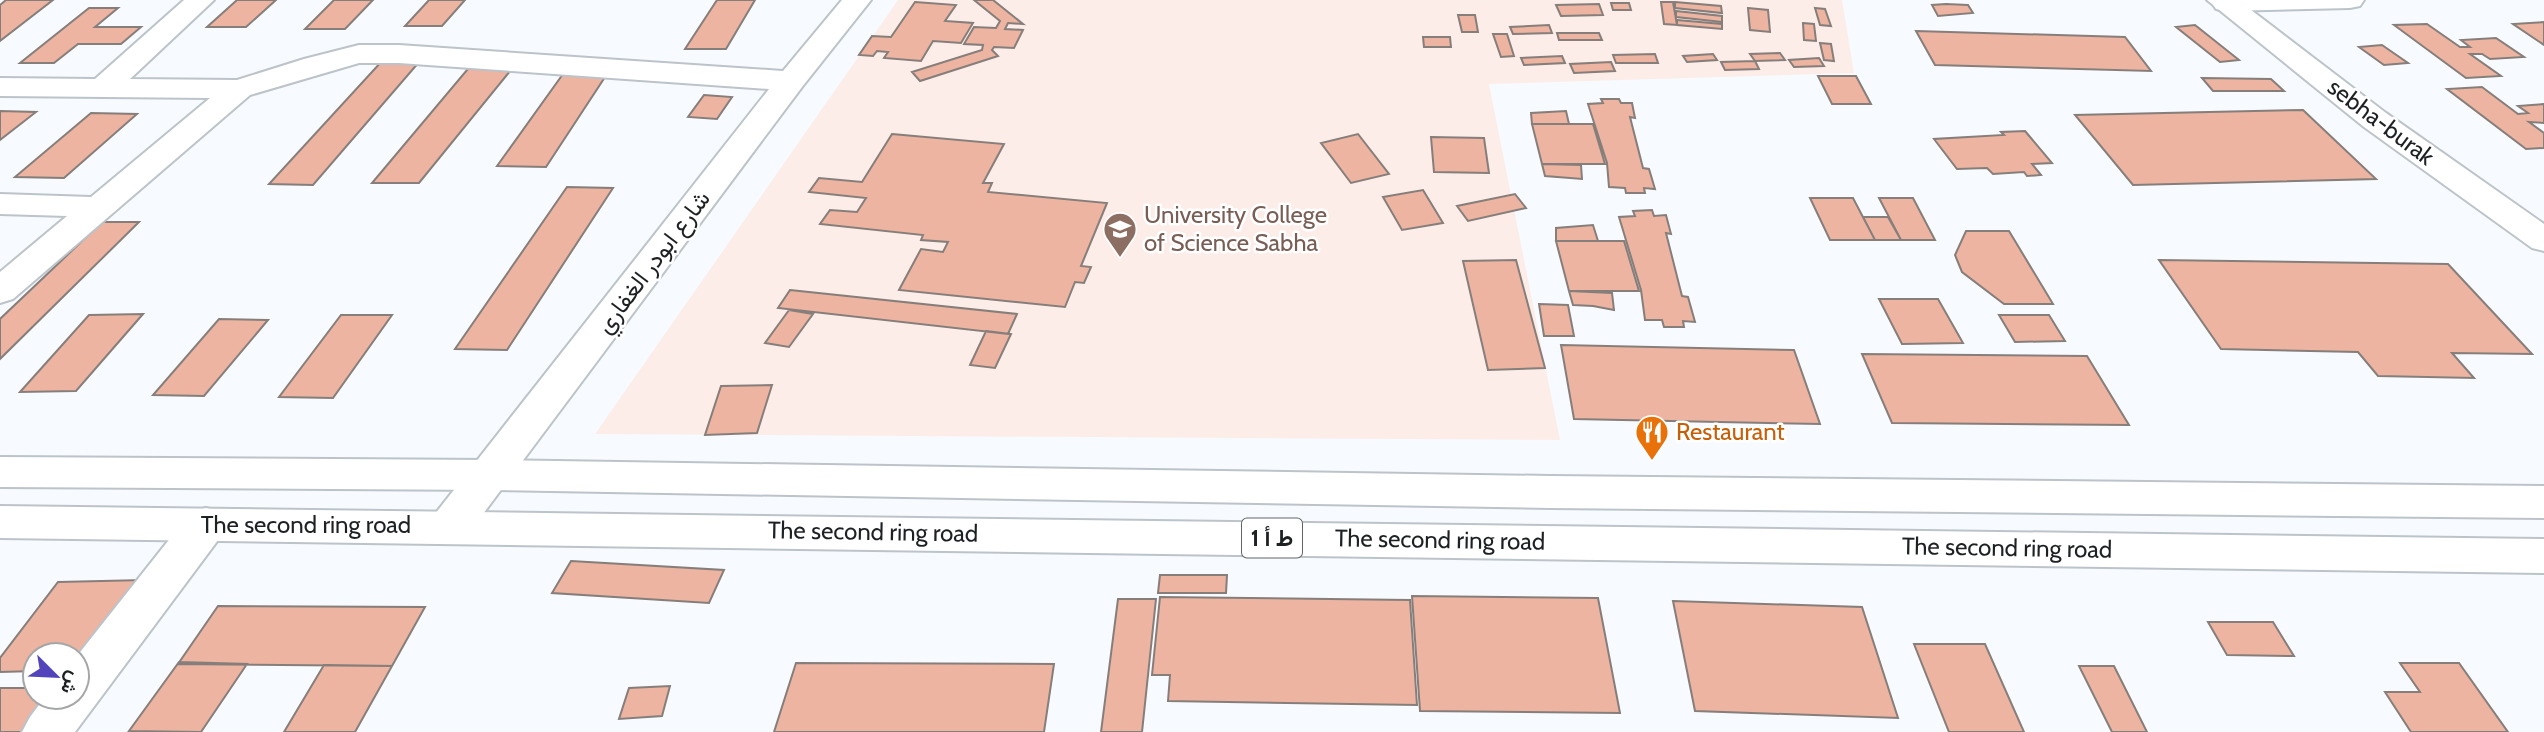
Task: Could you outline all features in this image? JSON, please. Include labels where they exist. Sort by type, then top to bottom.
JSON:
[{"type":"main road","points":[[103,88],[200,0]]},
{"type":"main road","name":"شارع ابودر الغفاري","points":[[450,526],[791,81],[857,0]]},
{"type":"main road","points":[[2238,1],[2350,0]]},
{"type":"main road","name":"sebha-burak","points":[[2238,1],[2544,207]]},
{"type":"main road","name":"sebha-burak","points":[[2238,1],[2375,120],[2544,240]]},
{"type":"main road","points":[[0,87],[239,89],[359,54],[399,54],[791,81]]},
{"type":"main road","points":[[0,291],[239,89]]},
{"type":"main road","points":[[0,204],[100,206]]},
{"type":"main road","name":"The second ring road","points":[[0,472],[490,475],[1495,491],[2544,502]]},
{"type":"main road","name":"The second ring road","points":[[0,522],[2544,555]]},
{"type":"main road","points":[[91,674],[206,524]]},
{"type":"main road","points":[[47,732],[63,711]]},
{"type":"shaded area","name":"University College of Science Sabha","points":[[898,0],[1842,0],[1854,73],[1489,84],[1560,440],[595,434]]},
{"type":"building","points":[[6,0],[53,0],[0,41],[0,5]]},
{"type":"building","points":[[237,0],[276,0],[246,27],[207,27]]},
{"type":"building","points":[[334,0],[373,0],[345,29],[305,29]]},
{"type":"building","points":[[429,0],[465,0],[442,26],[405,26]]},
{"type":"building","points":[[717,0],[755,0],[726,49],[685,49]]},
{"type":"building","points":[[974,0],[993,0],[1023,24],[1008,23],[1005,29],[1023,30],[1014,48],[994,47],[992,50],[998,56],[920,81],[912,72],[982,50],[983,45],[964,44],[974,27],[996,28],[1000,21]]},
{"type":"building","points":[[915,2],[956,5],[945,21],[973,23],[961,43],[933,41],[921,61],[884,58],[888,52],[877,51],[873,56],[859,55],[872,36],[891,37]]},
{"type":"building","points":[[1661,2],[1673,2],[1677,25],[1664,24]]},
{"type":"building","points":[[1675,2],[1721,6],[1722,13],[1675,8]]},
{"type":"building","points":[[1611,3],[1629,3],[1631,10],[1613,10]]},
{"type":"building","points":[[1599,4],[1603,15],[1561,16],[1556,5]]},
{"type":"building","points":[[1932,5],[1968,5],[1973,13],[1938,16]]},
{"type":"building","points":[[89,8],[118,8],[95,27],[141,27],[121,44],[78,44],[54,63],[20,63]]},
{"type":"building","points":[[1748,8],[1768,10],[1770,32],[1750,30]]},
{"type":"building","points":[[1815,8],[1825,9],[1831,26],[1820,25]]},
{"type":"building","points":[[1676,11],[1722,16],[1722,22],[1676,17]]},
{"type":"building","points":[[1458,15],[1475,15],[1478,32],[1462,32]]},
{"type":"building","points":[[1677,20],[1722,24],[1722,29],[1677,25]]},
{"type":"building","points":[[2544,22],[2544,45],[2513,24]]},
{"type":"building","points":[[1803,23],[1814,24],[1816,41],[1804,40]]},
{"type":"building","points":[[2427,24],[2460,47],[2470,47],[2461,40],[2496,38],[2524,57],[2490,59],[2482,54],[2470,54],[2501,76],[2466,78],[2394,25]]},
{"type":"building","points":[[1549,25],[1552,33],[1513,34],[1510,27]]},
{"type":"building","points":[[2195,25],[2239,60],[2220,62],[2176,27]]},
{"type":"building","points":[[1916,31],[2125,37],[2151,71],[1935,65]]},
{"type":"building","points":[[1557,33],[1599,33],[1602,40],[1559,40]]},
{"type":"building","points":[[1493,34],[1507,34],[1514,56],[1501,57]]},
{"type":"building","points":[[1423,37],[1450,37],[1451,47],[1424,47]]},
{"type":"building","points":[[1820,43],[1831,44],[1834,61],[1824,60]]},
{"type":"building","points":[[2382,45],[2408,63],[2384,65],[2359,47]]},
{"type":"building","points":[[1780,53],[1785,60],[1755,61],[1750,54]]},
{"type":"building","points":[[1655,54],[1658,63],[1616,63],[1613,55]]},
{"type":"building","points":[[1713,54],[1717,60],[1687,62],[1683,56]]},
{"type":"building","points":[[1562,56],[1565,63],[1524,65],[1521,58]]},
{"type":"building","points":[[1819,58],[1824,66],[1794,67],[1789,60]]},
{"type":"building","points":[[382,61],[420,61],[313,185],[269,184]]},
{"type":"building","points":[[1755,61],[1759,69],[1725,70],[1721,62]]},
{"type":"building","points":[[1611,62],[1615,71],[1574,73],[1570,64]]},
{"type":"building","points":[[472,64],[515,65],[419,183],[372,183]]},
{"type":"building","points":[[563,74],[607,74],[546,167],[497,166]]},
{"type":"building","points":[[1818,76],[1856,76],[1871,104],[1832,104]]},
{"type":"building","points":[[2202,78],[2271,79],[2284,91],[2213,91]]},
{"type":"building","points":[[2482,87],[2518,114],[2528,113],[2518,106],[2544,104],[2544,123],[2529,122],[2544,133],[2544,148],[2526,149],[2447,89]]},
{"type":"building","points":[[704,95],[732,97],[717,119],[688,117]]},
{"type":"building","points":[[1601,99],[1619,99],[1621,103],[1632,103],[1635,118],[1630,117],[1643,168],[1649,169],[1655,189],[1644,188],[1645,193],[1626,193],[1625,188],[1609,187],[1607,163],[1588,104],[1603,103]]},
{"type":"building","points":[[2303,110],[2376,179],[2133,185],[2075,115]]},
{"type":"building","points":[[0,111],[36,112],[0,140]]},
{"type":"building","points":[[1566,111],[1569,124],[1532,124],[1531,113]]},
{"type":"building","points":[[91,113],[137,114],[64,178],[15,177]]},
{"type":"building","points":[[1532,124],[1593,124],[1605,164],[1542,164]]},
{"type":"building","points":[[2025,131],[2052,163],[2032,164],[2041,175],[2027,176],[2024,172],[1993,174],[1987,168],[1957,169],[1934,139],[2004,135],[2001,132]]},
{"type":"building","points":[[892,134],[1004,144],[983,183],[992,183],[988,192],[1107,203],[1081,266],[1091,267],[1084,283],[1075,282],[1065,307],[899,290],[921,249],[943,252],[948,242],[921,240],[923,235],[820,224],[830,210],[857,212],[866,198],[809,192],[819,178],[862,182]]},
{"type":"building","points":[[1358,134],[1389,174],[1351,183],[1321,143]]},
{"type":"building","points":[[1431,137],[1484,138],[1489,173],[1434,172]]},
{"type":"building","points":[[1542,164],[1581,165],[1582,179],[1545,176]]},
{"type":"building","points":[[567,187],[613,188],[507,350],[455,349]]},
{"type":"building","points":[[1423,190],[1443,223],[1402,230],[1383,197]]},
{"type":"building","points":[[1515,194],[1526,208],[1468,221],[1457,206]]},
{"type":"building","points":[[1810,198],[1853,198],[1875,240],[1830,240]]},
{"type":"building","points":[[1879,198],[1913,198],[1935,240],[1901,240]]},
{"type":"building","points":[[1652,210],[1654,216],[1666,215],[1671,234],[1666,233],[1682,296],[1688,297],[1695,322],[1683,321],[1684,327],[1664,327],[1662,320],[1645,320],[1641,290],[1619,217],[1635,216],[1633,211]]},
{"type":"building","points":[[1863,217],[1888,217],[1901,240],[1875,240]]},
{"type":"building","points":[[102,222],[139,222],[0,359],[0,319]]},
{"type":"building","points":[[1593,225],[1598,241],[1556,241],[1556,228]]},
{"type":"building","points":[[1966,231],[2009,231],[2053,304],[2004,304],[1962,272],[1955,255]]},
{"type":"building","points":[[1556,241],[1624,241],[1639,291],[1569,291]]},
{"type":"building","points":[[1516,260],[1545,368],[1488,370],[1463,261]]},
{"type":"building","points":[[2159,260],[2448,264],[2532,354],[2452,353],[2474,378],[2378,376],[2358,352],[2221,349]]},
{"type":"building","points":[[790,290],[1017,314],[1008,334],[778,308]]},
{"type":"building","points":[[1569,291],[1612,293],[1614,310],[1573,305]]},
{"type":"building","points":[[1879,299],[1938,299],[1963,343],[1902,344]]},
{"type":"building","points":[[1539,304],[1568,305],[1574,336],[1544,336]]},
{"type":"building","points":[[789,310],[813,314],[789,347],[765,343]]},
{"type":"building","points":[[143,314],[76,391],[20,392],[89,315]]},
{"type":"building","points":[[341,315],[392,315],[333,398],[279,397]]},
{"type":"building","points":[[1999,315],[2049,315],[2065,341],[2015,342]]},
{"type":"building","points":[[219,319],[268,320],[204,396],[153,395]]},
{"type":"building","points":[[986,331],[1011,334],[995,368],[970,365]]},
{"type":"building","points":[[1561,345],[1794,350],[1820,424],[1574,419]]},
{"type":"building","points":[[1862,354],[2087,356],[2129,425],[1892,423]]},
{"type":"building","points":[[772,385],[757,433],[705,435],[721,386]]},
{"type":"building","points":[[571,561],[724,570],[709,603],[552,593]]},
{"type":"building","points":[[1160,575],[1227,575],[1226,593],[1158,593]]},
{"type":"building","points":[[144,580],[91,651],[91,641],[21,641],[21,671],[0,672],[0,658],[58,582]]},
{"type":"building","points":[[1412,596],[1598,598],[1620,713],[1420,711]]},
{"type":"building","points":[[1160,597],[1410,600],[1417,705],[1168,701],[1170,675],[1152,675]]},
{"type":"building","points":[[1118,599],[1156,599],[1142,732],[1101,732]]},
{"type":"building","points":[[1673,601],[1862,607],[1898,718],[1695,711]]},
{"type":"building","points":[[218,606],[425,607],[392,666],[178,664]]},
{"type":"building","points":[[2208,622],[2273,622],[2294,656],[2227,655]]},
{"type":"building","points":[[1914,644],[1985,644],[2024,732],[1949,732]]},
{"type":"building","points":[[179,662],[247,664],[201,732],[129,731]]},
{"type":"building","points":[[796,663],[1054,664],[1044,732],[774,732]]},
{"type":"building","points":[[2400,663],[2459,663],[2508,732],[2411,732],[2385,692],[2420,692]]},
{"type":"building","points":[[324,665],[392,666],[355,732],[284,732]]},
{"type":"building","points":[[2079,666],[2114,666],[2147,732],[2112,732]]},
{"type":"building","points":[[670,686],[662,716],[619,719],[629,688]]},
{"type":"building","points":[[0,688],[21,688],[21,711],[41,711],[25,732],[0,732]]},
{"type":"place","name":"University College of Science Sabha","points":[[1120,259]]},
{"type":"place","name":"Restaurant","points":[[1652,462]]}]
